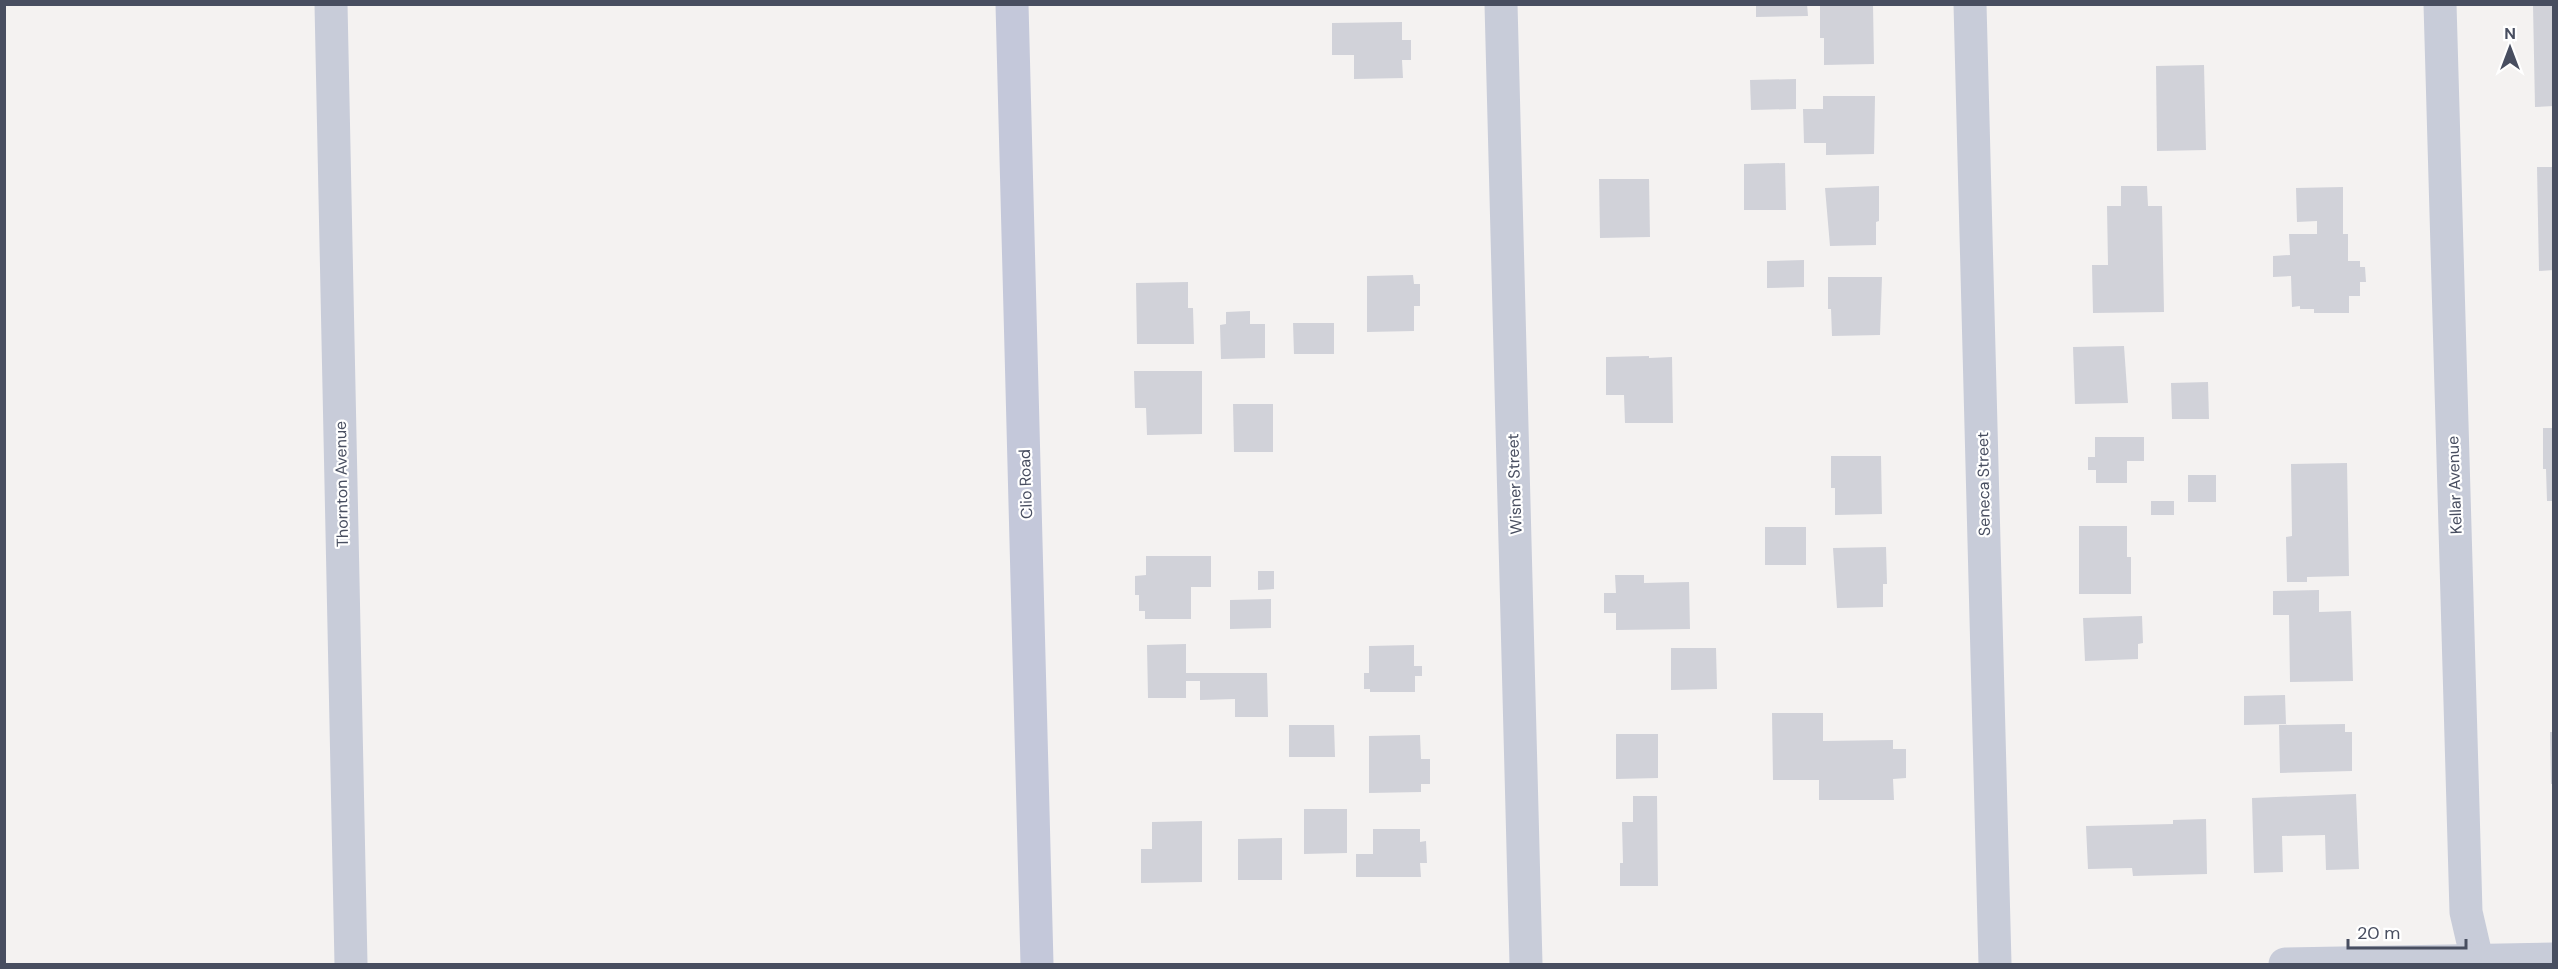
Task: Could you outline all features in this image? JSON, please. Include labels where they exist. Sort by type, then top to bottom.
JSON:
[{"type":"main road","name":"Clio Road","points":[[1012,4],[1037,964]]},
{"type":"street","name":"Thornton Avenue","points":[[331,4],[351,964]]},
{"type":"street","name":"Wisner Street","points":[[1501,4],[1526,964]]},
{"type":"street","name":"Seneca Street","points":[[1971,4],[1995,964]]},
{"type":"street","name":"Kellar Avenue","points":[[2440,4],[2466,912],[2477,962]]},
{"type":"street","points":[[2285,964],[2553,959]]},
{"type":"building","points":[[1756,4],[1807,4],[1808,16],[1756,17]]},
{"type":"building","points":[[1873,4],[1874,64],[1824,65],[1824,38],[1820,38],[1820,5]]},
{"type":"building","points":[[2533,5],[2554,5],[2554,106],[2535,107]]},
{"type":"building","points":[[1402,22],[1402,40],[1411,40],[1411,60],[1402,60],[1403,78],[1354,79],[1354,55],[1332,55],[1332,23]]},
{"type":"building","points":[[2204,65],[2206,150],[2157,151],[2156,66]]},
{"type":"building","points":[[1796,79],[1796,109],[1751,110],[1750,80]]},
{"type":"building","points":[[1823,96],[1875,96],[1874,154],[1826,155],[1826,143],[1804,143],[1803,109],[1823,109]]},
{"type":"building","points":[[1785,163],[1786,210],[1744,210],[1744,164]]},
{"type":"building","points":[[2537,167],[2554,167],[2554,270],[2539,271]]},
{"type":"building","points":[[1599,179],[1649,179],[1650,237],[1600,238]]},
{"type":"building","points":[[1879,186],[1876,245],[1830,246],[1825,188]]},
{"type":"building","points":[[2121,186],[2147,186],[2148,206],[2162,206],[2164,312],[2093,313],[2092,265],[2108,265],[2107,206],[2121,206]]},
{"type":"building","points":[[2343,187],[2343,234],[2348,234],[2348,261],[2360,261],[2360,267],[2365,267],[2366,282],[2360,282],[2360,296],[2349,296],[2349,313],[2314,313],[2314,309],[2292,307],[2291,276],[2273,277],[2273,256],[2290,255],[2289,234],[2317,234],[2317,221],[2297,222],[2296,188]]},
{"type":"building","points":[[1804,260],[1804,287],[1767,288],[1767,261]]},
{"type":"building","points":[[1413,275],[1414,284],[1420,284],[1420,306],[1414,306],[1414,331],[1367,332],[1367,276]]},
{"type":"building","points":[[1828,277],[1882,277],[1880,335],[1832,336],[1831,309],[1828,309]]},
{"type":"building","points":[[1188,282],[1188,308],[1193,308],[1194,344],[1137,344],[1136,283]]},
{"type":"building","points":[[1250,311],[1250,324],[1265,324],[1265,358],[1221,359],[1220,325],[1226,324],[1226,312]]},
{"type":"building","points":[[1293,323],[1334,323],[1334,354],[1294,354]]},
{"type":"building","points":[[2124,346],[2128,403],[2075,404],[2073,347]]},
{"type":"building","points":[[1649,356],[1649,358],[1672,357],[1673,423],[1625,423],[1624,395],[1606,395],[1606,357]]},
{"type":"building","points":[[1134,371],[1202,371],[1202,434],[1147,435],[1146,408],[1135,408]]},
{"type":"building","points":[[2208,382],[2209,419],[2172,419],[2171,383]]},
{"type":"building","points":[[1233,404],[1273,404],[1273,452],[1234,452]]},
{"type":"building","points":[[2543,428],[2554,428],[2554,501],[2547,501],[2546,469],[2543,469]]},
{"type":"building","points":[[2095,437],[2144,437],[2144,461],[2127,461],[2127,483],[2096,483],[2096,470],[2088,470],[2088,457],[2095,457]]},
{"type":"building","points":[[1831,456],[1881,456],[1882,514],[1835,515],[1835,488],[1831,488]]},
{"type":"building","points":[[2347,463],[2349,576],[2307,577],[2307,582],[2287,582],[2286,537],[2292,536],[2291,464]]},
{"type":"building","points":[[2188,475],[2216,475],[2216,502],[2188,502]]},
{"type":"building","points":[[2151,501],[2174,501],[2174,515],[2151,515]]},
{"type":"building","points":[[2079,526],[2127,526],[2127,557],[2131,557],[2131,594],[2079,594]]},
{"type":"building","points":[[1765,527],[1806,527],[1806,565],[1765,565]]},
{"type":"building","points":[[1886,547],[1887,584],[1883,584],[1883,607],[1837,608],[1833,548]]},
{"type":"building","points":[[1146,556],[1211,556],[1211,587],[1191,587],[1191,619],[1145,619],[1145,611],[1139,611],[1139,595],[1135,595],[1135,576],[1146,575]]},
{"type":"building","points":[[1258,571],[1274,571],[1274,589],[1258,590]]},
{"type":"building","points":[[1615,575],[1644,575],[1644,583],[1689,582],[1690,629],[1616,630],[1616,613],[1604,613],[1604,593],[1616,593]]},
{"type":"building","points":[[2319,590],[2319,612],[2351,611],[2353,681],[2290,682],[2289,615],[2273,615],[2273,591]]},
{"type":"building","points":[[1271,599],[1271,628],[1230,629],[1230,600]]},
{"type":"building","points":[[2142,616],[2143,643],[2138,644],[2138,659],[2085,661],[2083,618]]},
{"type":"building","points":[[1186,644],[1186,673],[1267,673],[1268,717],[1235,717],[1235,699],[1200,700],[1200,681],[1186,681],[1186,698],[1148,698],[1147,645]]},
{"type":"building","points":[[1414,645],[1414,666],[1422,666],[1422,676],[1415,676],[1415,692],[1370,692],[1370,689],[1364,689],[1364,673],[1369,673],[1369,646]]},
{"type":"building","points":[[1671,648],[1716,648],[1717,689],[1671,690]]},
{"type":"building","points":[[2285,695],[2286,724],[2244,725],[2244,696]]},
{"type":"building","points":[[1772,713],[1823,713],[1823,741],[1893,740],[1893,749],[1906,749],[1906,778],[1893,779],[1894,800],[1819,800],[1819,780],[1773,780]]},
{"type":"building","points":[[2345,724],[2345,732],[2352,732],[2352,771],[2280,773],[2279,725]]},
{"type":"building","points":[[1289,725],[1334,725],[1335,757],[1289,757]]},
{"type":"building","points":[[2550,732],[2554,732],[2554,784],[2551,784]]},
{"type":"building","points":[[1616,734],[1658,734],[1658,778],[1616,779]]},
{"type":"building","points":[[1420,735],[1421,759],[1430,759],[1430,784],[1421,784],[1421,792],[1369,793],[1369,736]]},
{"type":"building","points":[[2356,794],[2359,869],[2326,870],[2325,835],[2282,836],[2283,872],[2254,873],[2252,798]]},
{"type":"building","points":[[1633,796],[1657,796],[1658,886],[1620,886],[1620,863],[1623,863],[1622,822],[1633,822]]},
{"type":"building","points":[[1304,809],[1347,809],[1347,853],[1304,854]]},
{"type":"building","points":[[2206,819],[2207,874],[2133,876],[2132,868],[2088,869],[2086,826],[2173,824],[2173,820]]},
{"type":"building","points":[[1202,821],[1202,882],[1141,883],[1141,849],[1152,849],[1152,822]]},
{"type":"building","points":[[1373,829],[1420,829],[1420,842],[1426,841],[1427,863],[1420,863],[1421,877],[1356,877],[1356,854],[1373,854]]},
{"type":"building","points":[[1282,838],[1282,880],[1238,880],[1238,839]]}]
